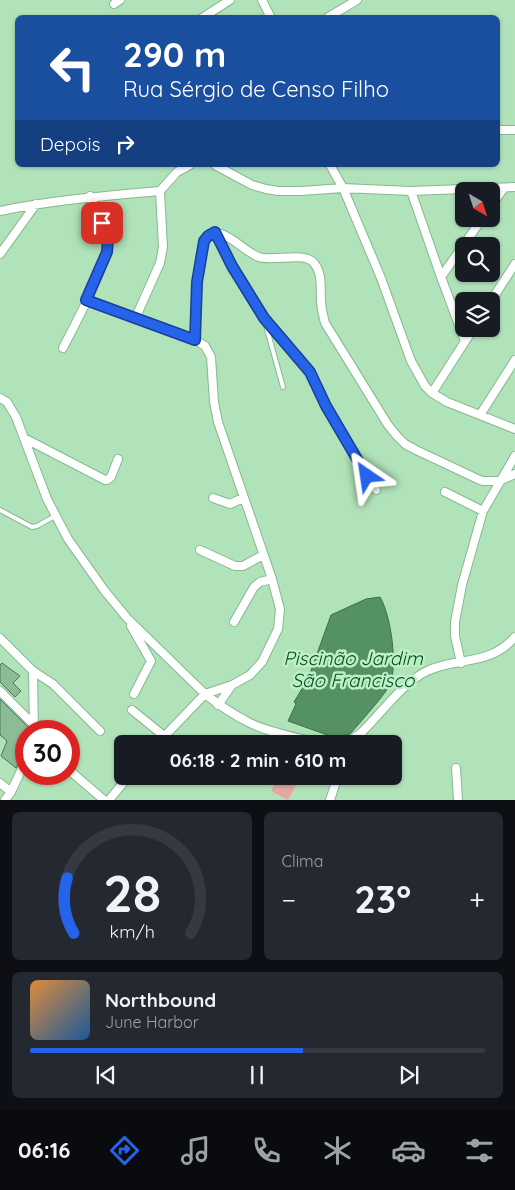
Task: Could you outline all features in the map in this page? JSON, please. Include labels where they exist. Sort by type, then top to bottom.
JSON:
[{"type":"street","points":[[207,15],[230,0]]},
{"type":"street","points":[[262,0],[270,15]]},
{"type":"street","points":[[331,15],[357,0]]},
{"type":"street","points":[[500,130],[515,130]]},
{"type":"street","points":[[0,211],[90,196],[160,191],[177,172],[186,167]]},
{"type":"street","points":[[219,167],[252,185],[266,190],[301,191],[343,188],[411,191],[515,187]]},
{"type":"street","points":[[331,167],[343,188],[381,278],[417,375],[432,393],[447,402],[515,429]]},
{"type":"street","points":[[500,194],[504,188]]},
{"type":"street","points":[[135,318],[160,263],[163,247],[160,191]]},
{"type":"street","points":[[411,191],[440,277],[465,341]]},
{"type":"street","points":[[63,348],[103,261],[108,244],[108,237],[90,196]]},
{"type":"street","points":[[0,254],[36,204]]},
{"type":"street","points":[[440,277],[475,228]]},
{"type":"street","points":[[195,340],[197,282],[204,241],[215,232]]},
{"type":"street","points":[[215,232],[232,266],[264,318],[310,372],[330,413],[376,490]]},
{"type":"street","points":[[215,232],[228,237],[245,250],[259,257],[279,259],[301,257],[314,262],[320,276],[322,311],[325,322],[397,436],[416,450],[482,481],[499,481],[515,474]]},
{"type":"street","points":[[497,292],[515,264]]},
{"type":"street","points":[[86,300],[195,340],[205,346],[211,357],[214,402],[218,422],[272,579],[280,609],[278,629],[262,662],[250,675],[232,685],[205,694],[165,735]]},
{"type":"street","points":[[432,393],[468,337]]},
{"type":"street","points":[[480,414],[515,360]]},
{"type":"street","points":[[0,398],[12,408],[54,516],[104,590],[127,618],[218,705],[251,724],[285,735]]},
{"type":"street","points":[[24,438],[105,480],[111,477],[118,459]]},
{"type":"street","points":[[461,663],[454,622],[462,585],[483,511],[515,456]]},
{"type":"street","points":[[446,492],[483,511]]},
{"type":"street","points":[[213,498],[230,504],[243,498]]},
{"type":"street","points":[[200,550],[239,567],[263,554]]},
{"type":"street","points":[[234,622],[254,587],[260,582],[272,579]]},
{"type":"street","points":[[127,618],[151,658],[134,694]]},
{"type":"street","points":[[358,735],[416,678],[429,670],[484,658],[497,652],[515,637]]},
{"type":"street","points":[[0,638],[33,671],[53,684],[100,731]]},
{"type":"street","points":[[33,671],[34,720]]},
{"type":"street","points":[[218,705],[232,685]]},
{"type":"street","points":[[0,691],[27,720]]},
{"type":"street","points":[[132,710],[163,735]]},
{"type":"street","points":[[456,768],[458,800]]},
{"type":"street","points":[[80,779],[104,800]]},
{"type":"street","points":[[0,783],[11,792]]},
{"type":"street","points":[[5,800],[15,783]]},
{"type":"street","points":[[109,800],[122,785]]},
{"type":"street","points":[[330,800],[335,785]]},
{"type":"lane","points":[[264,318],[283,387]]},
{"type":"lane","points":[[0,510],[32,527],[54,516]]},
{"type":"shaded area","points":[[274,785],[296,785],[288,800],[271,791]]},
{"type":"water","name":"Piscinão Jardim São Francisco","points":[[380,597],[387,615],[393,651],[391,683],[350,734],[327,735],[288,721],[296,704],[294,702],[308,679],[331,615],[366,599]]},
{"type":"building","points":[[2,663],[20,676],[13,683],[21,691],[15,697],[0,682],[0,665]]},
{"type":"building","points":[[0,699],[21,720],[15,720],[15,767],[1,756],[7,741],[0,735]]},
{"type":"route","points":[[102,223],[108,237],[107,252],[86,300],[195,340],[197,282],[204,241],[215,232],[232,266],[264,318],[310,372],[326,406],[367,476]]}]
